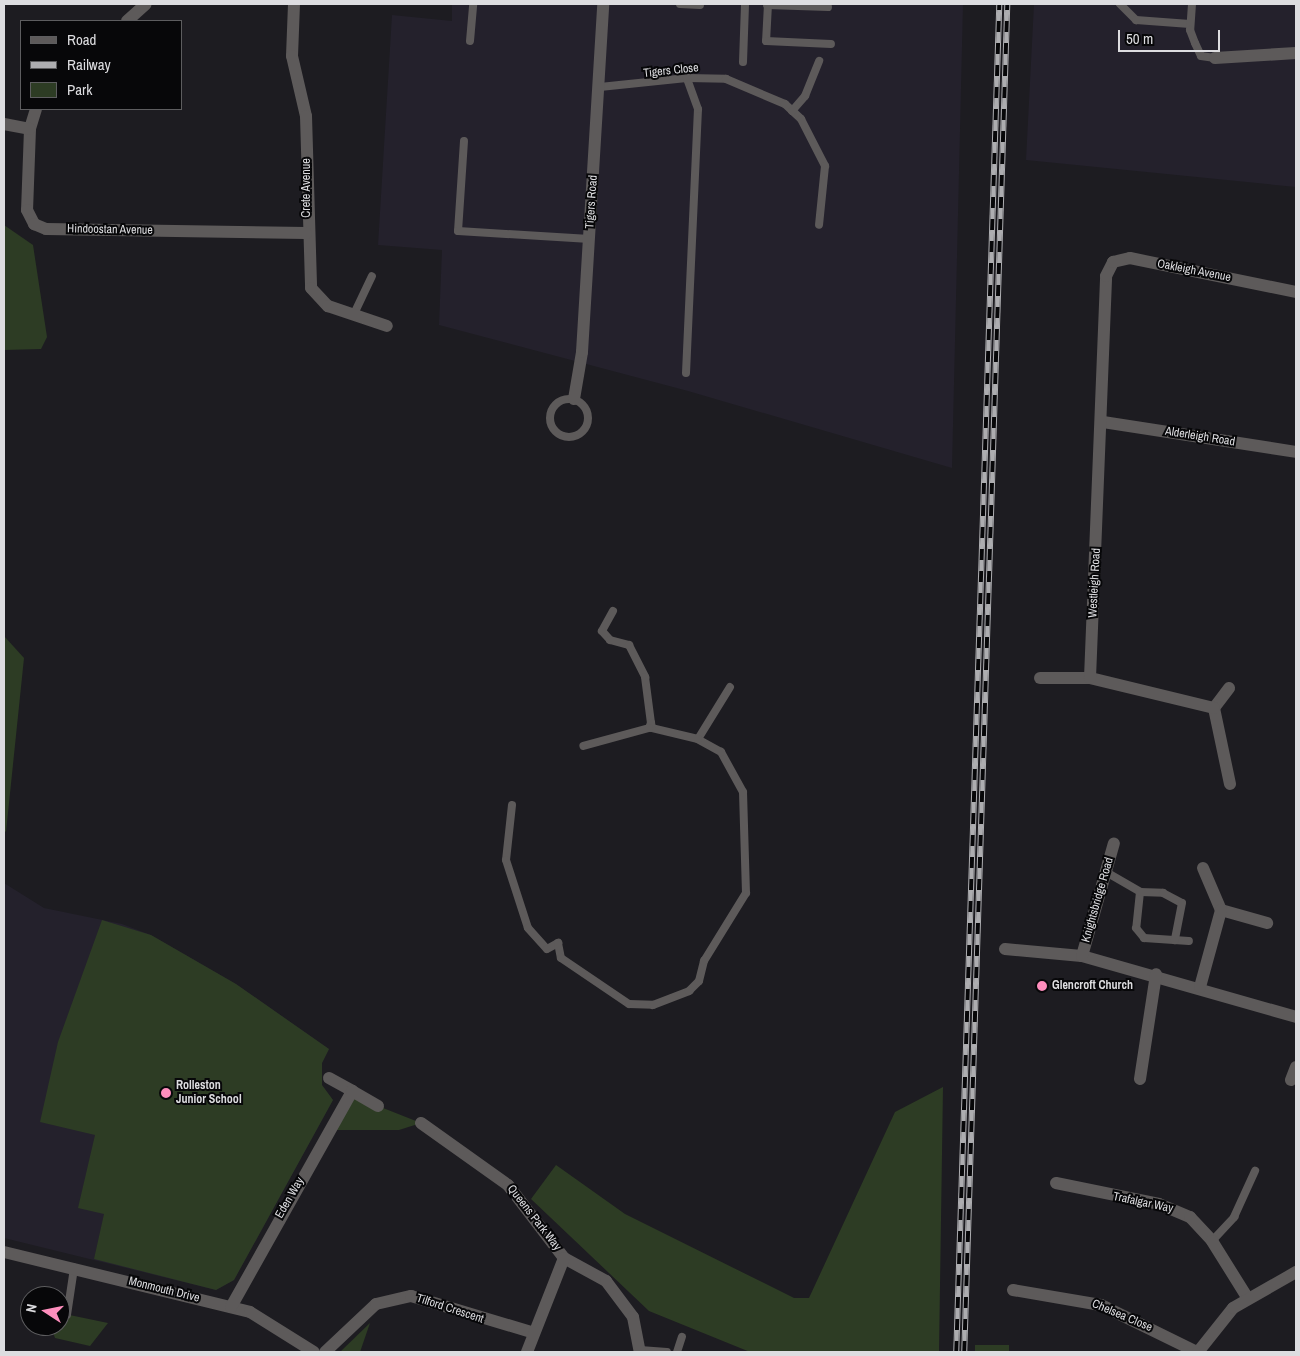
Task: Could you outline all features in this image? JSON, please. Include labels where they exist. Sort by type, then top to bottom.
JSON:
[{"type":"street","points":[[128,20],[146,4]]},
{"type":"street","name":"Crete Avenue","points":[[294,4],[292,56],[307,136],[306,233],[311,288],[328,306],[386,326]]},
{"type":"street","name":"Tigers Road","points":[[574,399],[582,352],[600,87],[603,4]]},
{"type":"street","points":[[1215,58],[1296,53]]},
{"type":"street","name":"Hindoostan Avenue","points":[[36,110],[30,129],[27,210],[28,218],[46,228],[306,233]]},
{"type":"street","points":[[4,124],[30,129]]},
{"type":"street","name":"Oakleigh Avenue","points":[[1106,281],[1113,262],[1130,258],[1296,292]]},
{"type":"street","name":"Westleigh Road","points":[[1090,678],[1104,422],[1106,281]]},
{"type":"street","name":"Alderleigh Road","points":[[1104,422],[1296,452]]},
{"type":"street","points":[[1040,678],[1090,678],[1214,708]]},
{"type":"street","points":[[1214,708],[1230,688]]},
{"type":"street","points":[[1214,708],[1230,784]]},
{"type":"street","name":"Knightsbridge Road","points":[[1082,956],[1114,844]]},
{"type":"street","points":[[1200,987],[1221,910],[1203,868]]},
{"type":"street","points":[[1221,910],[1267,923]]},
{"type":"street","name":"Knightsbridge Road","points":[[1005,949],[1082,956],[1156,974],[1296,1017]]},
{"type":"street","points":[[1140,1079],[1156,974]]},
{"type":"street","points":[[1291,1080],[1296,1067]]},
{"type":"street","points":[[329,1078],[378,1106]]},
{"type":"street","name":"Eden Way","points":[[231,1307],[352,1091]]},
{"type":"street","name":"Queens Park Way","points":[[421,1123],[508,1185],[564,1258],[606,1281],[633,1317],[640,1351]]},
{"type":"street","name":"Trafalgar Way","points":[[1056,1183],[1170,1207],[1190,1217],[1212,1241],[1247,1298]]},
{"type":"street","name":"Monmouth Drive","points":[[4,1252],[231,1307],[269,1320],[314,1352]]},
{"type":"street","points":[[528,1352],[564,1258]]},
{"type":"street","points":[[1197,1352],[1220,1322],[1247,1298],[1296,1272]]},
{"type":"street","name":"Chelsea Close","points":[[1013,1290],[1101,1305],[1197,1352]]},
{"type":"street","name":"Tilford Crescent","points":[[325,1352],[376,1304],[411,1296],[534,1333]]},
{"type":"lane","points":[[470,41],[473,4]]},
{"type":"lane","points":[[680,4],[700,5]]},
{"type":"lane","points":[[744,62],[745,4]]},
{"type":"lane","points":[[828,8],[768,4],[766,41],[831,44]]},
{"type":"lane","points":[[1120,4],[1136,20],[1190,24]]},
{"type":"lane","points":[[1192,4],[1190,24],[1201,56],[1215,58]]},
{"type":"lane","points":[[792,111],[805,96],[819,61]]},
{"type":"lane","points":[[686,373],[698,109],[687,78]]},
{"type":"lane","name":"Tigers Close","points":[[600,87],[687,78],[743,83],[792,111],[812,138],[825,166],[819,225]]},
{"type":"lane","points":[[464,140],[458,231],[590,239]]},
{"type":"lane","points":[[353,316],[372,276]]},
{"type":"lane","points":[[574,399],[588,412],[588,425],[579,435],[566,437],[555,431],[550,414],[562,400],[574,399]]},
{"type":"lane","points":[[512,805],[506,860],[528,928],[547,949],[558,943],[561,958],[629,1004],[653,1005],[689,991],[699,981],[704,961],[746,893],[743,792],[721,752],[698,739],[652,728],[645,677],[629,645],[610,640],[602,631],[612,611]]},
{"type":"lane","points":[[698,739],[730,687]]},
{"type":"lane","points":[[583,746],[649,728],[651,723]]},
{"type":"lane","points":[[1106,872],[1140,892],[1163,893],[1182,904],[1175,940]]},
{"type":"lane","points":[[1140,892],[1136,928],[1144,938],[1189,941]]},
{"type":"lane","points":[[1212,1241],[1234,1217],[1255,1171]]},
{"type":"lane","points":[[70,1299],[74,1268]]},
{"type":"lane","points":[[677,1352],[682,1337]]},
{"type":"lane","points":[[640,1351],[667,1352]]},
{"type":"shaded area","points":[[452,4],[963,4],[952,468],[688,391],[439,325],[442,250],[378,245],[392,15],[452,21]]},
{"type":"shaded area","points":[[1034,4],[1296,4],[1296,187],[1026,160]]},
{"type":"shaded area","name":"Rolleston Junior School","points":[[4,883],[44,908],[122,924],[151,935],[236,984],[329,1049],[322,1063],[322,1085],[333,1100],[234,1280],[216,1290],[4,1238]]},
{"type":"green space","points":[[4,225],[33,245],[47,337],[41,349],[4,350]]},
{"type":"green space","points":[[4,636],[24,658],[6,832],[4,830]]},
{"type":"green space","name":"Rolleston Junior School","points":[[102,920],[151,935],[236,984],[329,1049],[322,1063],[322,1085],[333,1100],[234,1280],[216,1290],[94,1259],[104,1214],[78,1208],[95,1135],[40,1122],[58,1042]]},
{"type":"green space","points":[[943,1087],[939,1352],[750,1352],[649,1311],[531,1199],[556,1165],[625,1214],[794,1298],[809,1298],[895,1112]]},
{"type":"green space","points":[[352,1091],[378,1106],[421,1123],[399,1130],[335,1130]]},
{"type":"green space","points":[[70,1315],[108,1323],[90,1346],[55,1338],[54,1336],[70,1336]]},
{"type":"green space","points":[[370,1323],[360,1352],[340,1352]]},
{"type":"green space","points":[[975,1345],[1009,1345],[1009,1352],[975,1352]]},
{"type":"railway","points":[[956,1352],[999,4]]},
{"type":"railway","points":[[964,1352],[1007,4]]},
{"type":"place","name":"Glencroft Church","points":[[1042,986]]},
{"type":"place","name":"Rolleston Junior School","points":[[166,1093]]}]
